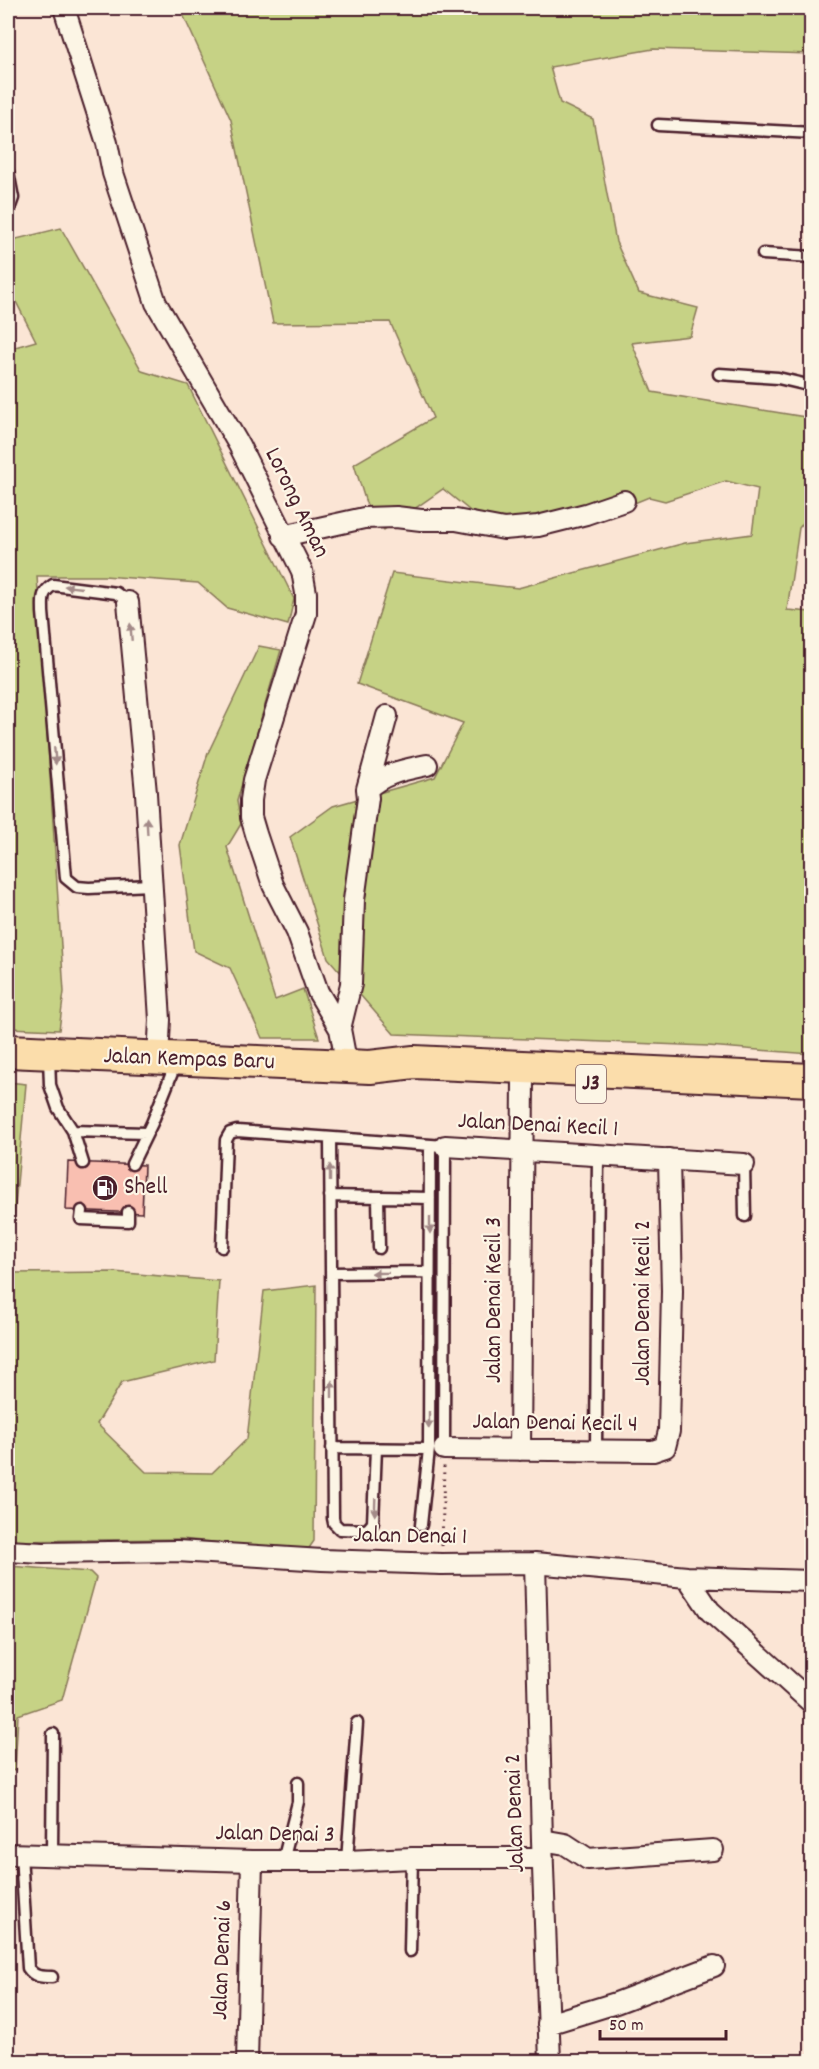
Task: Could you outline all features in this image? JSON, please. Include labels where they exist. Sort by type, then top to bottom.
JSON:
[{"type":"main road","name":"Jalan Kempas Baru","points":[[8,1051],[358,1066],[414,1062],[812,1080]]},
{"type":"main road","name":"Jalan Kempas Baru","points":[[358,1066],[413,1075],[812,1098]]},
{"type":"street","name":"Lorong Aman","points":[[64,8],[107,143],[113,173],[156,303],[239,445],[304,576],[307,609],[254,780],[250,800],[251,817],[273,885],[297,932],[318,992],[358,1066]]},
{"type":"street","points":[[284,536],[364,518],[385,517],[456,520],[504,529],[538,526],[624,501]]},
{"type":"street","points":[[128,602],[146,793],[160,1020],[167,1059]]},
{"type":"street","points":[[340,1029],[351,984],[354,900],[368,798],[367,789],[387,716]]},
{"type":"street","points":[[367,789],[375,781],[392,772],[427,765]]},
{"type":"street","name":"Jalan Denai Kecil 3","points":[[520,1450],[523,1080]]},
{"type":"street","name":"Jalan Denai Kecil 1","points":[[437,1146],[744,1164]]},
{"type":"street","name":"Jalan Denai Kecil 2","points":[[665,1447],[669,1431],[672,1303],[669,1159]]},
{"type":"street","name":"Jalan Denai Kecil 4","points":[[437,1449],[653,1451],[665,1447]]},
{"type":"street","name":"Jalan Denai 1","points":[[8,1551],[42,1553],[177,1551],[311,1560],[441,1564],[535,1563],[687,1577],[812,1581]]},
{"type":"street","name":"Jalan Denai 2","points":[[535,1563],[550,2061]]},
{"type":"street","points":[[687,1577],[710,1611],[812,1703]]},
{"type":"street","name":"Jalan Denai 3","points":[[14,1854],[252,1861],[347,1861],[542,1849],[565,1844],[588,1859],[713,1850]]},
{"type":"street","name":"Jalan Denai 6","points":[[247,2061],[252,1861]]},
{"type":"street","points":[[548,2024],[616,2004],[714,1966]]},
{"type":"lane","points":[[658,125],[812,133]]},
{"type":"lane","points":[[8,172],[13,198],[8,212]]},
{"type":"lane","points":[[763,254],[812,257]]},
{"type":"lane","points":[[719,374],[778,378],[812,386]]},
{"type":"lane","points":[[128,602],[116,592],[53,585],[46,590],[43,598],[44,624],[66,878],[77,887],[150,885]]},
{"type":"lane","points":[[49,1053],[50,1085],[58,1108],[73,1131],[83,1163]]},
{"type":"lane","points":[[132,1164],[146,1132],[167,1059]]},
{"type":"lane","points":[[73,1131],[146,1132]]},
{"type":"lane","name":"Jalan Denai Kecil 1","points":[[222,1247],[226,1140],[230,1134],[237,1131],[437,1146]]},
{"type":"lane","points":[[330,1139],[332,1448],[334,1523],[340,1529],[362,1531],[371,1527],[374,1518],[376,1448]]},
{"type":"lane","points":[[437,1146],[430,1198],[429,1272],[437,1449]]},
{"type":"lane","points":[[421,1525],[437,1449],[437,1146]]},
{"type":"lane","points":[[596,1450],[598,1155]]},
{"type":"lane","points":[[744,1164],[745,1216]]},
{"type":"lane","points":[[330,1196],[430,1198]]},
{"type":"lane","points":[[378,1197],[379,1248]]},
{"type":"lane","points":[[82,1211],[81,1219],[128,1221],[128,1212]]},
{"type":"lane","points":[[331,1273],[429,1272]]},
{"type":"lane","points":[[332,1448],[437,1449]]},
{"type":"lane","points":[[347,1861],[357,1723]]},
{"type":"lane","points":[[52,1854],[53,1734]]},
{"type":"lane","points":[[283,1861],[298,1802],[298,1783]]},
{"type":"lane","points":[[14,1854],[28,1968],[32,1974],[52,1977]]},
{"type":"lane","points":[[410,1951],[412,1858]]},
{"type":"path","points":[[437,1449],[441,1564]]},
{"type":"green space","points":[[180,8],[811,8],[811,54],[653,49],[550,67],[560,103],[593,119],[616,242],[639,293],[698,308],[690,336],[632,343],[652,392],[811,418],[811,513],[799,528],[787,610],[811,612],[811,1054],[708,1046],[394,1034],[328,958],[290,837],[333,806],[435,777],[463,723],[357,684],[392,573],[518,588],[685,543],[752,534],[758,489],[726,481],[665,501],[649,497],[610,513],[479,530],[469,510],[443,489],[384,530],[366,503],[354,464],[433,418],[390,322],[273,323],[231,120]]},
{"type":"green space","points":[[61,228],[142,371],[188,385],[294,599],[288,625],[227,608],[198,583],[104,576],[37,576],[64,992],[59,1030],[8,1028],[8,349],[36,341],[8,286],[8,241]]},
{"type":"green space","points":[[259,646],[281,650],[237,801],[241,824],[227,847],[275,1000],[303,989],[319,1038],[262,1038],[230,968],[194,951],[180,845],[208,753]]},
{"type":"green space","points":[[8,1082],[26,1084],[9,1273],[114,1272],[219,1281],[214,1360],[122,1382],[97,1424],[146,1472],[212,1473],[247,1439],[264,1291],[316,1285],[314,1541],[307,1551],[181,1539],[8,1541]]},
{"type":"green space","points":[[8,1566],[90,1572],[96,1578],[62,1700],[18,1715],[15,1770],[8,1772]]},
{"type":"building","name":"Shell","points":[[68,1162],[144,1165],[142,1213],[66,1210]]},
{"type":"place","name":"Shell","points":[[105,1188]]}]
